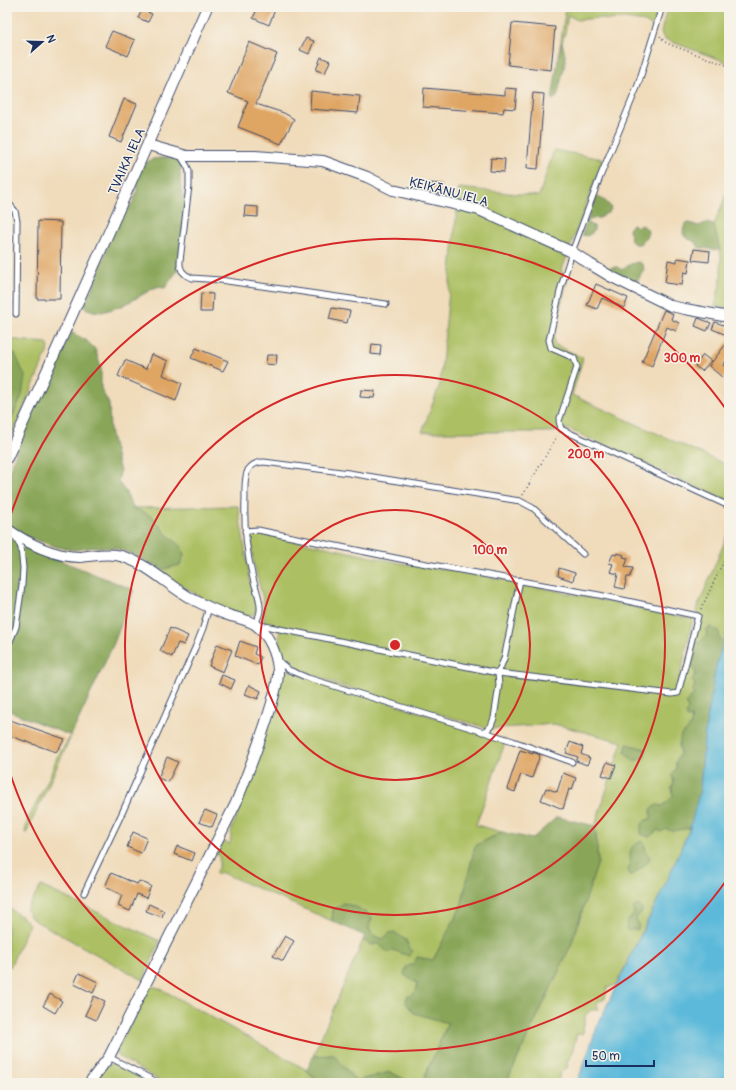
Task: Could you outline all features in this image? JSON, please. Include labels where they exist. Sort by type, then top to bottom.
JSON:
[{"type":"street","name":"TVAIKA IELA","points":[[7,458],[68,326],[207,7]]},
{"type":"street","name":"ĶEIKĀNU IELA","points":[[148,145],[187,156],[256,156],[323,161],[367,177],[393,190],[479,210],[572,252],[610,276],[671,306],[685,310],[729,317]]},
{"type":"street","points":[[7,529],[23,540],[65,556],[100,554],[128,558],[191,598],[223,614],[255,624],[266,637],[277,660],[278,672],[276,686],[270,708],[252,762],[236,803],[110,1057],[89,1083]]},
{"type":"lane","points":[[662,7],[638,85],[600,177],[572,252],[561,287],[549,340],[551,348],[574,358],[577,367],[559,421],[561,429],[729,506]]},
{"type":"lane","points":[[179,154],[185,162],[188,171],[189,186],[180,261],[182,271],[186,275],[192,278],[220,280],[386,304]]},
{"type":"lane","points":[[7,201],[15,211],[17,221],[16,314]]},
{"type":"lane","points":[[245,531],[258,530],[410,561],[599,595],[698,616],[678,693],[672,694],[498,673],[255,624],[260,611],[260,602],[251,572],[245,531],[244,514],[246,476],[249,469],[254,464],[264,462],[520,501],[533,508],[583,554]]},
{"type":"lane","points":[[7,648],[16,627],[22,585],[23,568],[21,548],[16,536]]},
{"type":"lane","points":[[482,732],[491,726],[494,718],[499,685],[498,673],[504,659],[520,580]]},
{"type":"lane","points":[[84,893],[123,811],[192,656],[203,628],[209,607]]},
{"type":"lane","points":[[277,660],[289,670],[308,678],[537,749],[572,762]]},
{"type":"lane","points":[[110,1057],[158,1083]]},
{"type":"path","points":[[658,24],[658,32],[665,42],[682,50],[729,66]]},
{"type":"path","points":[[520,501],[561,429]]},
{"type":"path","points":[[698,616],[729,550]]},
{"type":"green space","points":[[566,7],[659,7],[653,27],[645,22],[624,19],[608,20],[599,18],[577,20],[568,15],[565,33],[559,53]]},
{"type":"green space","points":[[667,7],[729,7],[729,63],[664,39],[661,33]]},
{"type":"green space","points":[[562,42],[566,60],[557,97],[552,100],[559,53]]},
{"type":"green space","points":[[554,150],[603,159],[561,272],[568,276],[554,334],[554,344],[583,358],[572,395],[729,466],[729,502],[568,429],[552,432],[422,432],[440,384],[459,188],[539,196]]},
{"type":"green space","points":[[175,158],[183,163],[180,172],[181,190],[185,205],[177,271],[165,288],[156,287],[122,306],[102,312],[85,308],[84,305],[96,280],[117,222],[132,204],[137,192],[137,176],[145,163],[153,159]]},
{"type":"green space","points":[[729,187],[729,309],[715,306],[721,280],[721,256],[714,225]]},
{"type":"green space","points":[[596,196],[609,204],[611,209],[608,213],[600,218],[587,221]]},
{"type":"green space","points":[[587,221],[590,225],[594,226],[594,230],[587,236],[582,235]]},
{"type":"green space","points":[[689,223],[699,226],[705,223],[714,225],[720,250],[699,248],[693,241],[685,237],[683,230],[685,224]]},
{"type":"green space","points":[[634,224],[637,227],[642,225],[648,231],[647,235],[639,244],[633,243],[630,236],[631,234],[629,230],[631,225]]},
{"type":"green space","points":[[639,262],[643,265],[644,269],[638,280],[635,281],[629,282],[609,270],[611,267],[617,267],[622,270],[630,264]]},
{"type":"green space","points":[[71,332],[86,340],[95,349],[101,367],[101,389],[109,404],[110,431],[120,472],[118,482],[125,491],[133,508],[153,517],[165,533],[181,546],[184,555],[180,565],[165,569],[115,548],[96,547],[74,550],[57,547],[22,535],[7,524],[7,479],[9,472],[28,419]]},
{"type":"green space","points":[[7,339],[47,343],[49,348],[7,447],[7,429],[22,395],[15,354],[7,351]]},
{"type":"green space","points":[[7,351],[15,354],[25,376],[22,395],[7,429]]},
{"type":"green space","points":[[238,506],[250,580],[257,609],[253,615],[247,617],[214,605],[174,581],[146,561],[165,569],[184,555],[181,546],[165,533],[153,517],[133,508]]},
{"type":"green space","points":[[729,531],[729,625],[724,642],[720,639],[707,635],[695,645],[693,657],[689,659],[700,616],[696,611]]},
{"type":"green space","points":[[260,533],[405,564],[460,571],[693,619],[676,694],[687,666],[693,666],[696,674],[693,690],[692,722],[679,746],[680,753],[676,762],[674,783],[672,787],[673,796],[663,807],[658,830],[666,828],[690,828],[667,881],[616,985],[607,988],[605,999],[597,1002],[598,1010],[591,1010],[585,1016],[583,1027],[584,1030],[582,1034],[577,1034],[571,1056],[567,1062],[568,1067],[560,1073],[558,1083],[506,1083],[571,945],[598,862],[595,826],[622,742],[554,724],[490,729],[298,671],[280,656],[279,626],[264,623],[264,603],[254,564],[250,534]]},
{"type":"green space","points":[[7,536],[24,546],[134,590],[114,643],[71,736],[7,710]]},
{"type":"green space","points":[[710,627],[719,631],[720,639],[724,642],[716,666],[704,739],[700,790],[690,828],[672,831],[666,829],[661,832],[658,830],[649,837],[641,834],[641,825],[646,820],[651,819],[651,809],[657,805],[663,806],[673,796],[672,787],[674,783],[672,775],[676,769],[676,762],[680,753],[679,746],[681,735],[691,725],[691,717],[687,718],[686,712],[688,710],[686,703],[689,698],[694,695],[693,690],[695,685],[692,680],[696,674],[693,666],[687,666],[689,659],[693,657],[695,645],[707,635],[706,630]]},
{"type":"green space","points":[[282,668],[506,740],[476,825],[502,832],[475,846],[461,907],[433,960],[414,965],[404,975],[417,983],[417,990],[411,996],[448,1022],[422,1083],[412,1083],[390,1072],[356,1081],[334,1055],[313,1056],[363,940],[371,945],[378,943],[409,955],[409,948],[406,940],[389,933],[383,939],[373,935],[369,927],[372,919],[371,916],[358,908],[344,903],[333,910],[332,921],[220,872],[218,875],[215,873],[219,861],[219,856],[216,854],[221,841],[230,844],[232,827],[238,815],[235,813]]},
{"type":"green space","points":[[71,736],[26,834],[27,821],[50,776],[57,757]]},
{"type":"green space","points":[[627,744],[646,749],[644,758],[633,761],[625,752]]},
{"type":"green space","points":[[557,817],[595,826],[598,862],[571,945],[506,1083],[422,1083],[448,1023],[414,1013],[406,1003],[407,996],[411,996],[417,990],[417,983],[404,975],[406,967],[414,964],[417,957],[433,960],[461,907],[475,846],[502,832],[532,839]]},
{"type":"green space","points":[[639,842],[643,842],[646,852],[650,857],[645,865],[633,875],[629,875],[628,869],[630,865],[630,852],[633,846]]},
{"type":"green space","points":[[41,886],[160,941],[143,980],[32,919],[26,910]]},
{"type":"green space","points":[[344,903],[358,908],[371,916],[372,919],[369,927],[373,935],[383,939],[389,933],[394,932],[406,940],[409,948],[413,951],[409,956],[393,950],[388,953],[378,943],[371,945],[363,940],[365,936],[332,921],[333,910]]},
{"type":"green space","points":[[639,906],[642,909],[642,912],[636,919],[639,928],[637,930],[632,929],[629,931],[626,929],[627,922],[634,914],[633,908]]},
{"type":"green space","points":[[7,907],[21,916],[29,924],[10,967],[7,965]]},
{"type":"green space","points":[[150,986],[159,988],[307,1070],[316,1081],[323,1083],[164,1083],[119,1057],[116,1052]]},
{"type":"green space","points":[[334,1055],[356,1081],[390,1072],[412,1083],[323,1083],[316,1081],[307,1070],[313,1056]]},
{"type":"green space","points":[[118,1064],[154,1083],[92,1083],[106,1066]]},
{"type":"water","points":[[729,625],[729,1083],[577,1083],[598,1024],[667,881],[690,828],[700,790],[704,739],[716,666]]},
{"type":"building","points":[[258,7],[276,7],[269,25],[253,18]]},
{"type":"building","points":[[142,10],[152,14],[148,22],[138,18]]},
{"type":"building","points":[[512,23],[555,27],[551,70],[508,65]]},
{"type":"building","points":[[112,31],[135,40],[128,56],[105,46]]},
{"type":"building","points":[[306,38],[314,41],[309,54],[300,50]]},
{"type":"building","points":[[249,42],[277,54],[256,104],[284,113],[294,119],[281,144],[238,127],[248,101],[228,93]]},
{"type":"building","points":[[321,57],[330,61],[325,73],[316,70]]},
{"type":"building","points":[[424,88],[505,95],[505,88],[517,89],[515,109],[504,108],[503,113],[423,107]]},
{"type":"building","points":[[311,91],[360,96],[358,113],[310,109]]},
{"type":"building","points":[[533,93],[544,94],[538,169],[527,168]]},
{"type":"building","points":[[124,99],[137,104],[121,142],[109,137]]},
{"type":"building","points":[[491,158],[505,159],[504,172],[490,171]]},
{"type":"building","points":[[429,183],[442,184],[441,194],[428,191]]},
{"type":"building","points":[[245,206],[258,207],[258,217],[244,216]]},
{"type":"building","points":[[38,221],[61,222],[60,299],[37,299]]},
{"type":"building","points":[[694,249],[710,251],[709,262],[692,260]]},
{"type":"building","points":[[677,258],[690,260],[688,273],[684,272],[682,285],[665,283],[668,260],[677,262]]},
{"type":"building","points":[[596,284],[628,298],[624,308],[602,298],[597,309],[587,305]]},
{"type":"building","points":[[201,293],[213,294],[212,312],[200,312]]},
{"type":"building","points":[[332,308],[350,311],[347,323],[329,319]]},
{"type":"building","points":[[664,310],[673,314],[671,319],[679,323],[676,331],[667,327],[652,366],[642,362]]},
{"type":"building","points":[[698,318],[711,323],[707,331],[695,326]]},
{"type":"building","points":[[715,322],[729,327],[729,336],[712,329]]},
{"type":"building","points":[[729,340],[729,356],[723,365],[729,370],[723,378],[709,366]]},
{"type":"building","points":[[372,344],[381,345],[380,355],[371,354]]},
{"type":"building","points":[[196,348],[228,361],[223,371],[191,358]]},
{"type":"building","points":[[151,354],[168,361],[163,375],[182,383],[176,401],[118,376],[125,360],[146,369]]},
{"type":"building","points":[[267,355],[277,355],[276,365],[266,364]]},
{"type":"building","points":[[703,355],[711,361],[702,371],[695,366]]},
{"type":"building","points":[[361,390],[375,391],[374,398],[360,397]]},
{"type":"building","points":[[617,553],[628,558],[625,567],[633,568],[630,577],[627,577],[624,589],[615,587],[618,574],[610,572],[613,564],[609,563],[613,554],[616,555]]},
{"type":"building","points":[[559,568],[575,573],[573,581],[558,576]]},
{"type":"building","points":[[170,628],[188,636],[184,645],[178,643],[172,657],[160,651]]},
{"type":"building","points":[[240,641],[256,647],[254,654],[261,657],[258,665],[235,656]]},
{"type":"building","points":[[217,644],[232,650],[223,672],[209,666]]},
{"type":"building","points":[[222,675],[235,680],[231,689],[219,683]]},
{"type":"building","points":[[249,685],[261,691],[258,699],[245,694]]},
{"type":"building","points":[[7,719],[65,739],[56,752],[7,735]]},
{"type":"building","points":[[570,742],[583,747],[581,754],[590,758],[587,765],[576,761],[578,757],[566,753]]},
{"type":"building","points":[[520,750],[533,754],[533,752],[540,755],[532,778],[521,774],[515,792],[507,789]]},
{"type":"building","points":[[167,757],[178,762],[168,782],[158,778]]},
{"type":"building","points":[[607,762],[616,765],[611,778],[602,775]]},
{"type":"building","points":[[563,773],[576,778],[572,790],[569,789],[563,809],[541,800],[546,788],[557,792]]},
{"type":"building","points":[[205,810],[217,815],[212,827],[199,822]]},
{"type":"building","points":[[133,832],[147,838],[141,853],[127,847]]},
{"type":"building","points":[[177,846],[195,853],[192,861],[174,854]]},
{"type":"building","points":[[111,873],[137,884],[139,881],[151,886],[146,898],[137,894],[130,911],[118,906],[122,895],[105,887]]},
{"type":"building","points":[[149,904],[164,911],[162,917],[146,911]]},
{"type":"building","points":[[285,936],[294,941],[283,961],[273,956]]},
{"type":"building","points":[[79,973],[98,982],[93,993],[74,984]]},
{"type":"building","points":[[50,994],[62,1001],[55,1013],[43,1006]]},
{"type":"building","points":[[94,996],[105,1001],[96,1020],[85,1015]]}]
